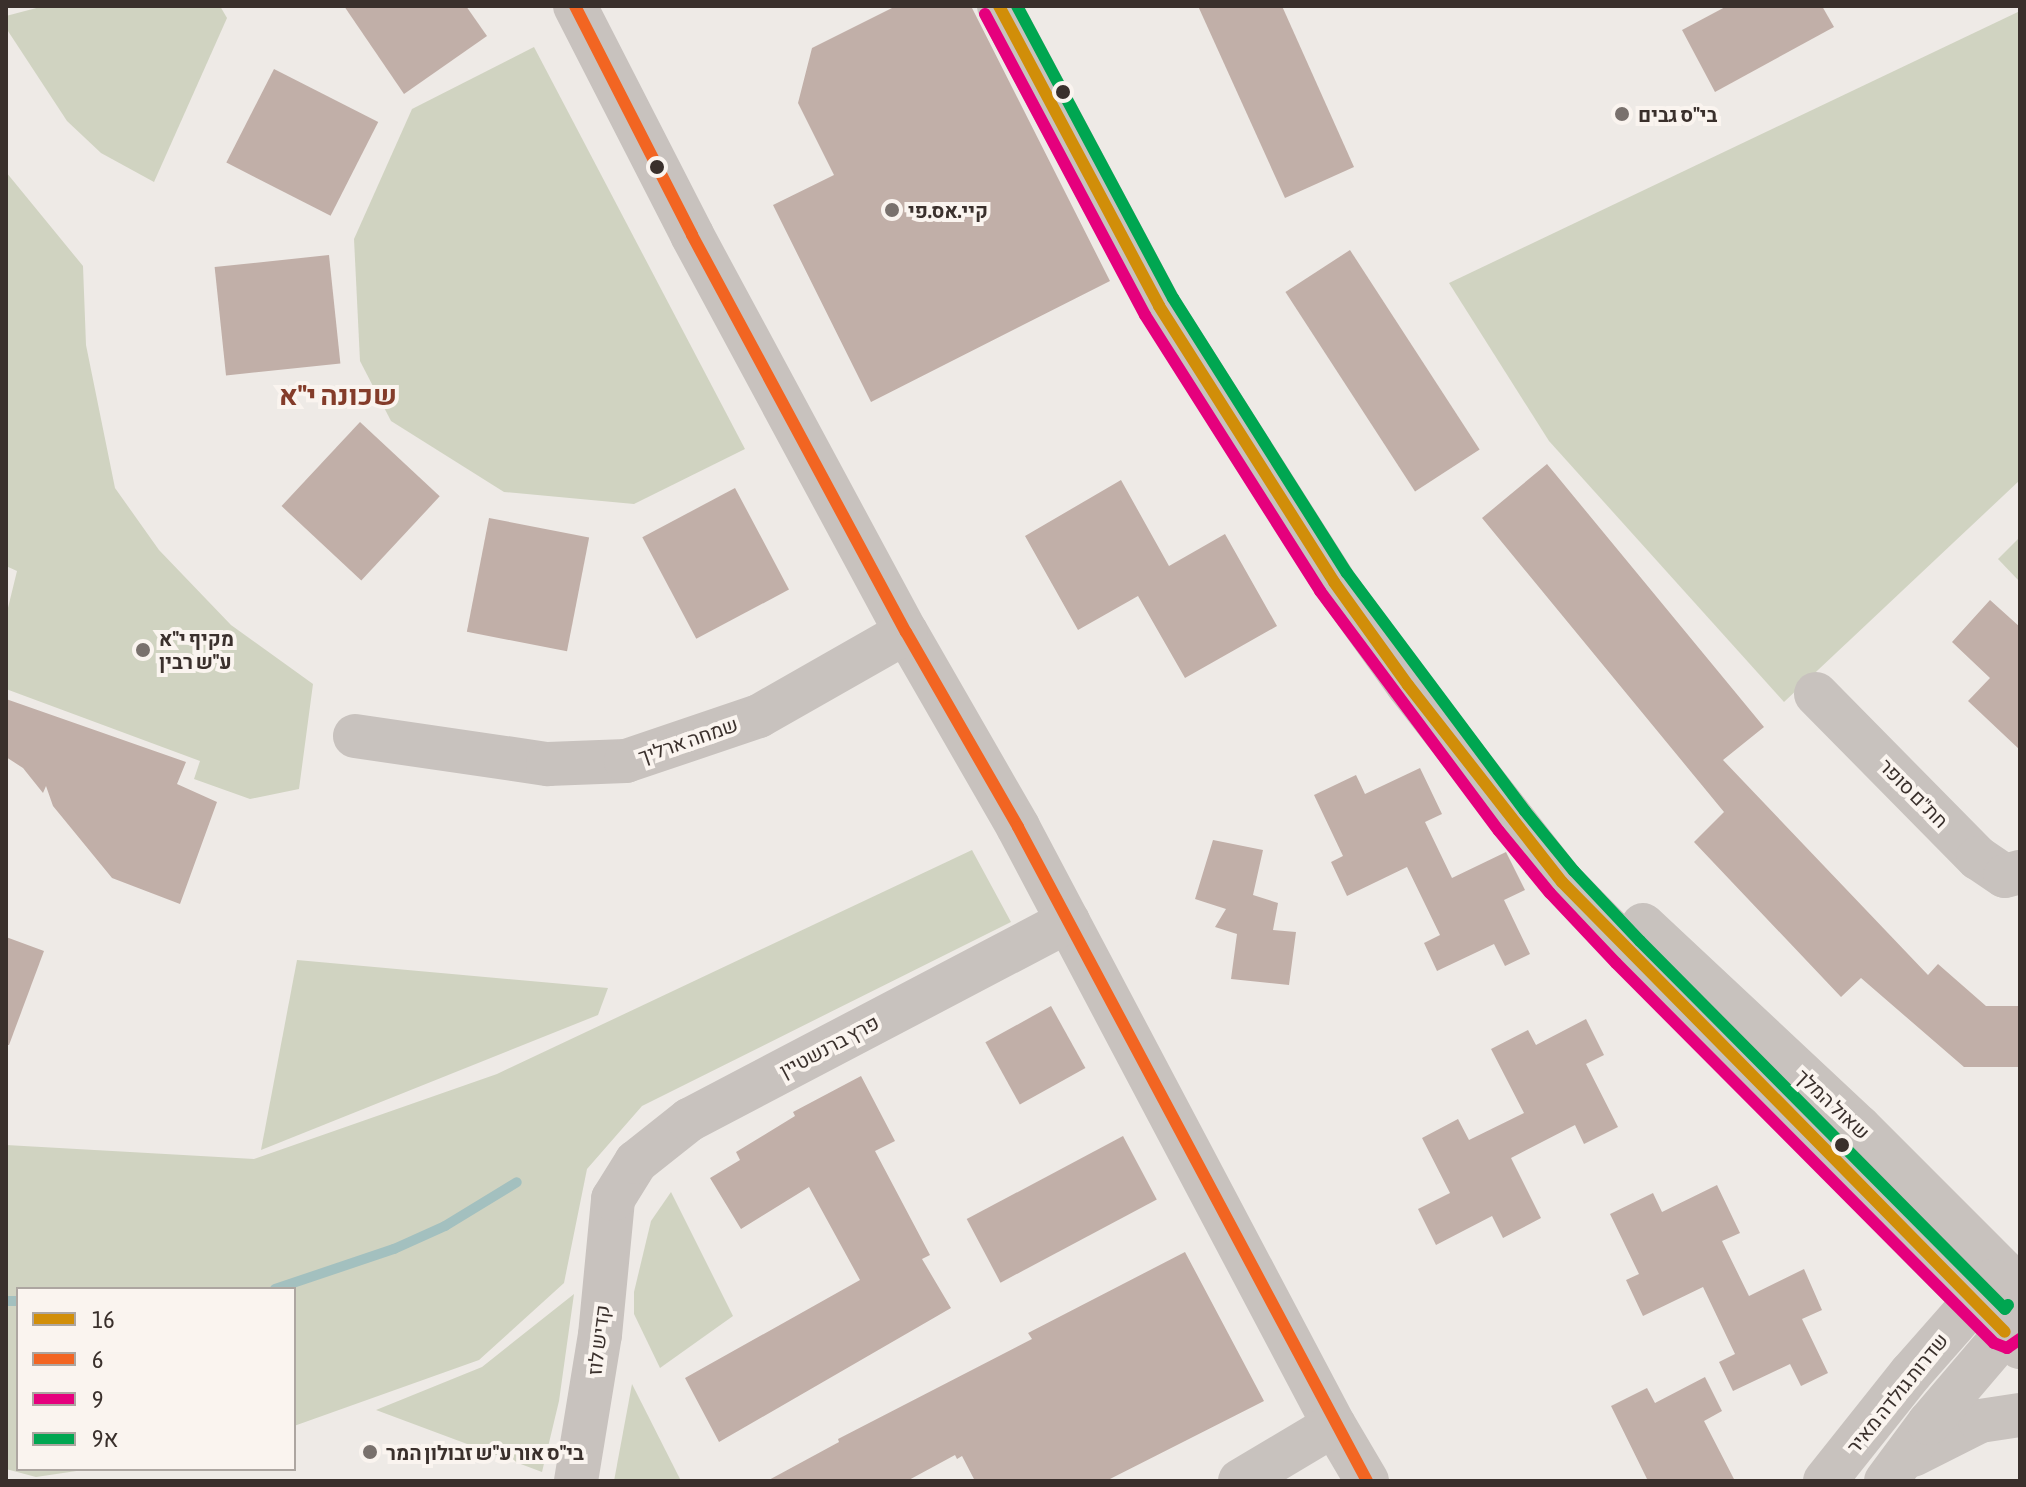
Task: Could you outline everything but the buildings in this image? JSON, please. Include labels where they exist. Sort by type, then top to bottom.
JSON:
[{"type":"street","points":[[575,6],[692,235],[906,632],[1018,827],[1334,1425],[1367,1481]]},
{"type":"street","name":"שאול המלך","points":[[999,6],[1159,306],[1334,582],[1408,685],[1562,882],[2004,1277]]},
{"type":"street","name":"שאול המלך","points":[[1033,6],[1185,291],[1359,565],[1450,691],[1585,862],[1649,931],[1859,1127],[2004,1277],[2015,1332]]},
{"type":"street","name":"שמחה ארליך","points":[[355,736],[548,764],[626,761],[759,716],[906,632]]},
{"type":"street","name":"חת\"ם סופר","points":[[1816,694],[1978,858],[2005,876],[2020,872]]},
{"type":"street","name":"פרץ ברנשטיין","points":[[613,1199],[636,1162],[689,1120],[1068,921]]},
{"type":"street","name":"קדיש לוז","points":[[576,1481],[600,1335],[613,1199]]},
{"type":"street","name":"שדרות גולדה מאיר","points":[[1825,1481],[2004,1277]]},
{"type":"street","points":[[1892,1473],[2015,1332]]},
{"type":"street","points":[[1892,1473],[1937,1440],[1980,1421],[2020,1415]]},
{"type":"street","points":[[1240,1481],[1334,1425]]},
{"type":"green space","points":[[44,6],[220,6],[227,18],[154,182],[101,153],[67,121],[6,28],[6,16]]},
{"type":"green space","points":[[2020,11],[2020,480],[1784,702],[1549,441],[1449,283]]},
{"type":"green space","points":[[534,47],[745,449],[634,504],[504,492],[391,421],[360,361],[354,239],[412,109]]},
{"type":"green space","points":[[6,172],[83,266],[86,345],[115,488],[159,550],[231,625],[313,684],[299,789],[250,799],[194,779],[200,761],[6,689],[6,616],[17,571],[6,566]]},
{"type":"green space","points":[[2020,537],[2020,582],[1998,559]]},
{"type":"green space","points":[[972,850],[1011,922],[642,1106],[587,1169],[564,1283],[479,1360],[296,1425],[296,1287],[16,1287],[16,1471],[76,1471],[36,1477],[6,1469],[6,1145],[254,1159],[497,1074]]},
{"type":"green space","points":[[297,960],[608,988],[598,1015],[261,1150]]},
{"type":"green space","points":[[671,1192],[733,1316],[660,1368],[634,1314],[634,1292],[651,1221]]},
{"type":"green space","points":[[574,1294],[559,1401],[542,1472],[376,1410],[482,1367]]},
{"type":"green space","points":[[632,1384],[681,1481],[614,1481]]},
{"type":"waterway","points":[[281,1287],[394,1249],[445,1226],[517,1182]]},
{"type":"waterway","points":[[6,1301],[16,1301]]},
{"type":"transit line","name":"6","points":[[575,6],[692,235],[906,632],[1018,827],[1367,1481]]},
{"type":"transit line","name":"16","points":[[999,6],[1159,306],[1334,582],[1408,685],[1562,882],[2005,1332]]},
{"type":"transit line","name":"9א","points":[[1017,6],[1173,298],[1347,573],[1525,811],[1574,871],[1640,941],[2005,1309],[2008,1305]]},
{"type":"transit line","name":"9","points":[[985,14],[1145,315],[1320,591],[1499,831],[1550,893],[1616,963],[1994,1343],[2007,1348],[2020,1339]]},
{"type":"place","name":"בי\"ס גבים","points":[[1622,114]]},
{"type":"place","name":"קיי.אס.פי","points":[[892,210]]},
{"type":"place","name":"מקיף י\"א ע\"ש רבין","points":[[143,650]]},
{"type":"place","name":"בי\"ס אור ע\"ש זבולון המר","points":[[370,1452]]},
{"type":"district","name":"שכונה י\"א","points":[[338,395]]}]
